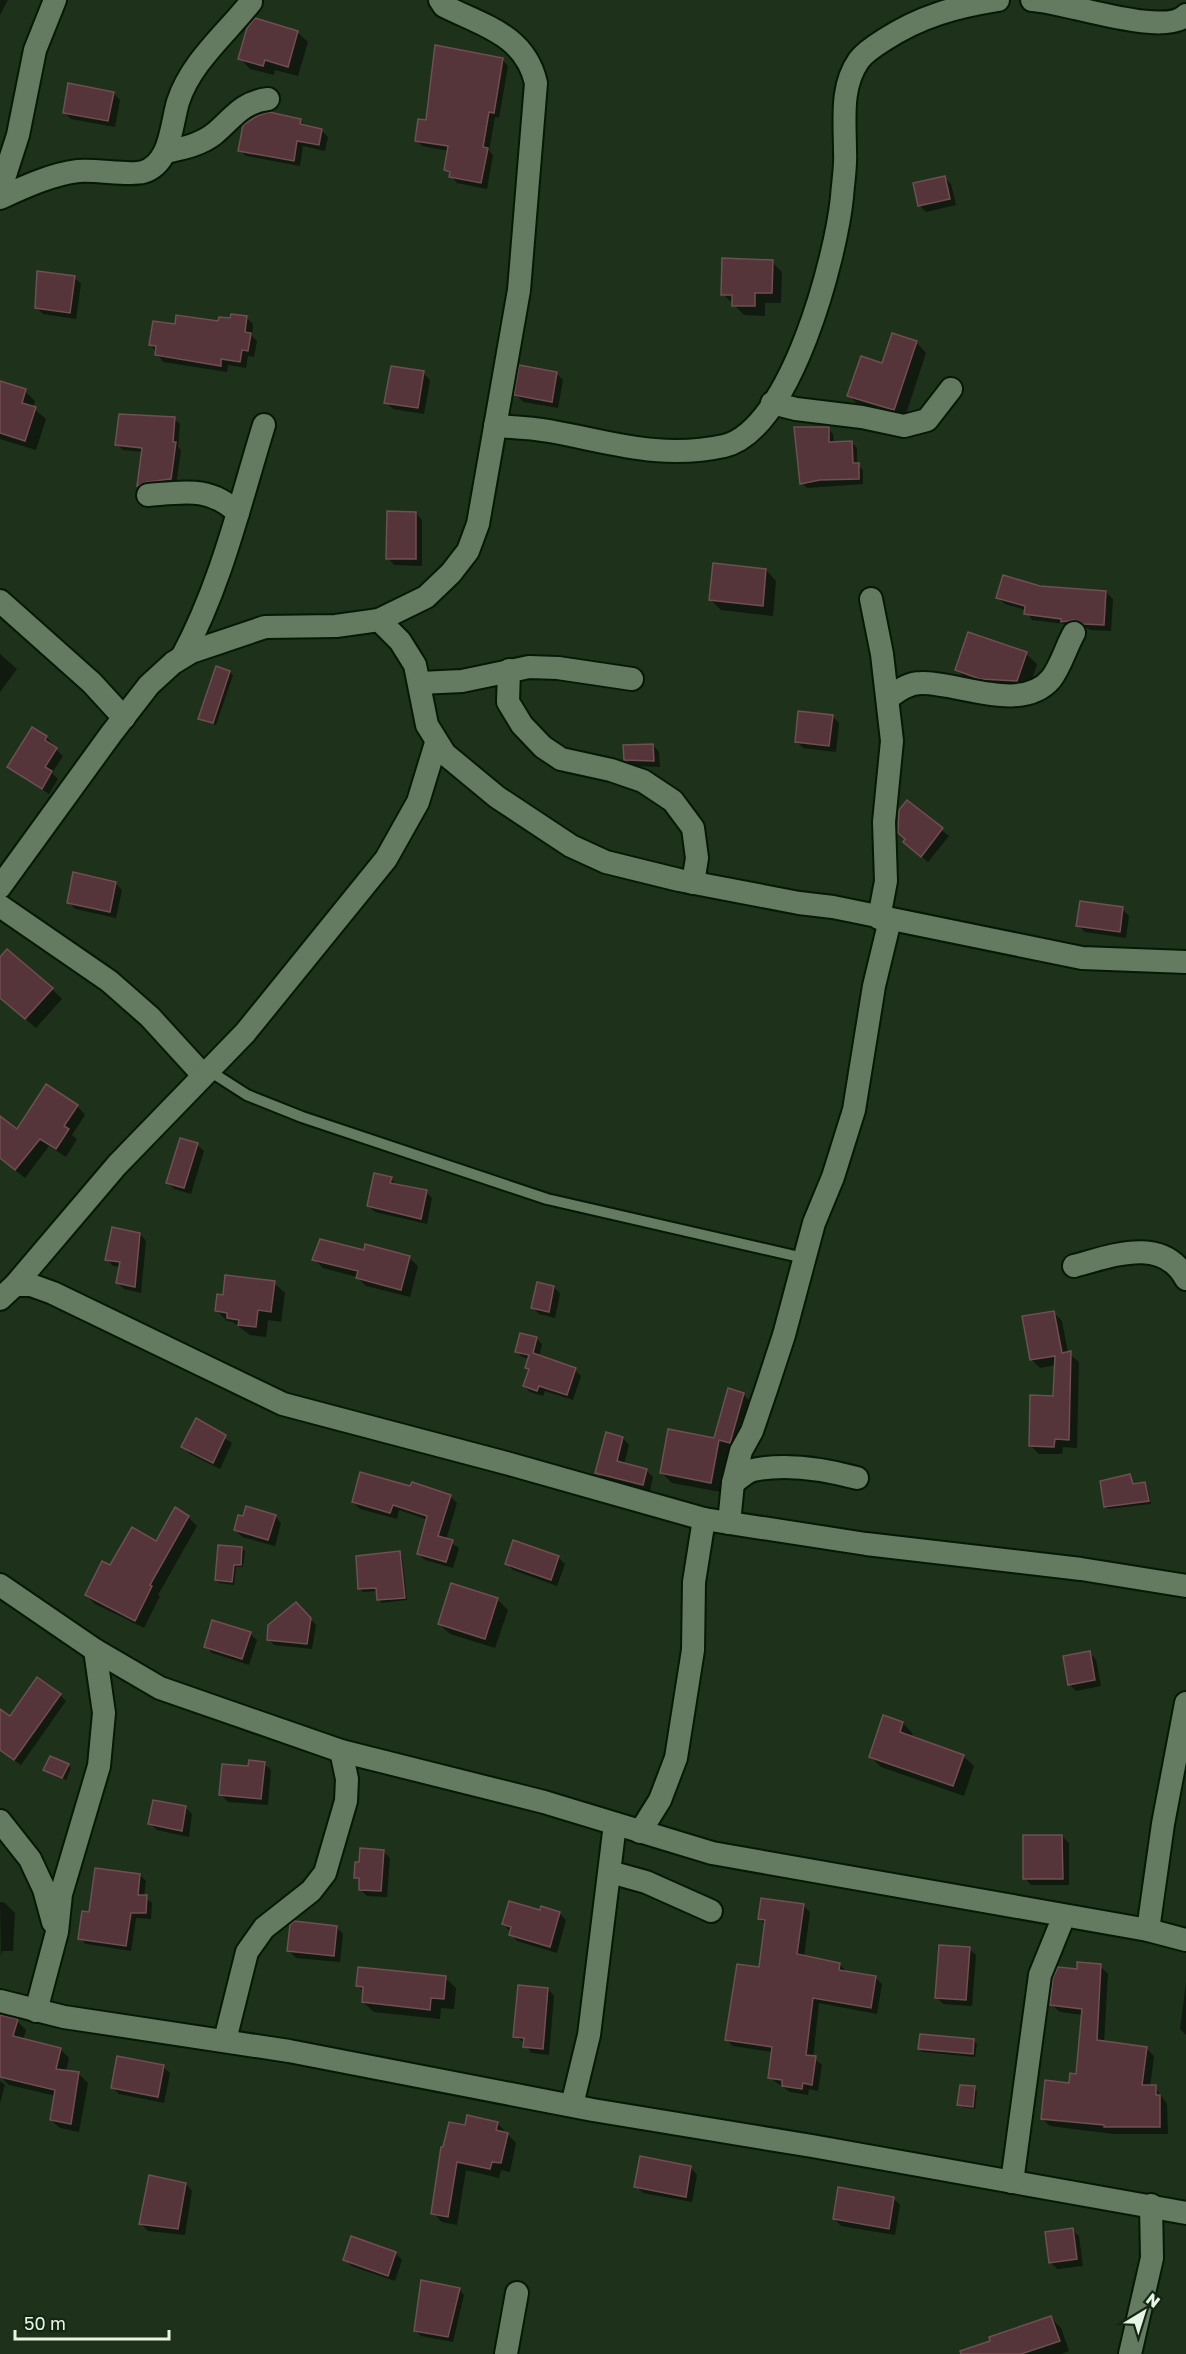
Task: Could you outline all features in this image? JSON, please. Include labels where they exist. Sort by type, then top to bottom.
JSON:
[{"type":"street","points":[[0,190],[18,135],[35,50],[55,0]]},
{"type":"street","points":[[0,887],[149,685],[182,657],[265,627],[336,626],[379,620],[426,597],[451,573],[468,551],[478,524],[519,290],[536,83],[532,65],[523,51],[505,36],[444,6],[440,0]]},
{"type":"street","points":[[495,426],[548,431],[654,452],[699,450],[727,445],[752,430],[772,403],[796,363],[811,331],[836,238],[846,154],[844,115],[847,82],[860,58],[910,23],[967,5],[998,0]]},
{"type":"street","points":[[1041,0],[1106,16],[1133,20],[1162,22],[1182,19],[1186,15]]},
{"type":"street","points":[[0,198],[37,182],[77,171],[142,173],[154,167],[166,152],[178,102],[188,79],[251,2]]},
{"type":"street","points":[[166,152],[201,142],[214,134],[242,106],[267,99]]},
{"type":"street","points":[[772,403],[904,426],[927,420],[951,389]]},
{"type":"street","points":[[182,657],[194,634],[238,513],[264,425]]},
{"type":"street","points":[[148,495],[192,492],[212,495],[226,502],[238,513]]},
{"type":"street","points":[[729,1523],[733,1484],[741,1451],[752,1431],[784,1335],[804,1258],[854,1110],[874,986],[884,919],[886,880],[884,822],[892,741],[882,654],[871,599]]},
{"type":"street","points":[[0,601],[92,683],[124,718]]},
{"type":"street","points":[[379,620],[400,641],[415,665],[428,725],[436,743],[445,754],[497,797],[571,846],[606,862],[693,883],[833,907],[1082,958],[1186,962]]},
{"type":"street","points":[[888,698],[903,687],[919,683],[1002,696],[1042,687],[1058,667],[1074,633]]},
{"type":"street","points":[[420,683],[462,681],[529,667],[558,668],[632,679]]},
{"type":"street","points":[[509,670],[508,702],[522,725],[543,747],[561,759],[611,770],[644,781],[673,801],[693,828],[697,858],[693,883]]},
{"type":"street","points":[[8,1292],[117,1165],[245,1033],[386,859],[418,802],[436,743]]},
{"type":"street","points":[[0,906],[109,981],[150,1017],[205,1073]]},
{"type":"street","points":[[1074,1266],[1144,1252],[1163,1254],[1184,1269]]},
{"type":"street","points":[[8,1292],[31,1285],[53,1293],[283,1404],[506,1463],[704,1519],[878,1546],[1081,1569],[1186,1587]]},
{"type":"street","points":[[733,1484],[750,1471],[775,1469],[811,1469],[856,1478]]},
{"type":"street","points":[[640,1832],[660,1800],[676,1758],[693,1650],[694,1582],[704,1519]]},
{"type":"street","points":[[0,1586],[95,1650],[160,1688],[341,1751],[544,1802],[712,1853],[1148,1930],[1186,1940]]},
{"type":"street","points":[[36,2011],[57,1932],[61,1894],[99,1766],[105,1713],[95,1650]]},
{"type":"street","points":[[1148,1930],[1163,1824],[1186,1702]]},
{"type":"street","points":[[225,2040],[247,1952],[264,1928],[311,1891],[325,1873],[346,1801],[347,1779],[341,1751]]},
{"type":"street","points":[[0,1821],[30,1859],[44,1889],[57,1932]]},
{"type":"street","points":[[572,2105],[589,2035],[615,1824]]},
{"type":"street","points":[[610,1872],[646,1882],[692,1905],[711,1911]]},
{"type":"street","points":[[1012,2182],[1040,1975],[1064,1916]]},
{"type":"street","points":[[0,2001],[36,2011],[178,2036],[225,2040],[572,2105],[1151,2205],[1186,2213]]},
{"type":"street","points":[[1130,2354],[1152,2258],[1151,2205]]},
{"type":"street","points":[[506,2354],[517,2293]]},
{"type":"lane","points":[[205,1073],[247,1095],[302,1117],[547,1199],[804,1258]]},
{"type":"building","points":[[255,18],[298,31],[288,67],[265,60],[263,66],[238,59],[247,28]]},
{"type":"building","points":[[435,45],[503,58],[494,113],[489,112],[483,147],[488,148],[481,183],[449,177],[450,172],[444,170],[448,146],[415,141],[418,119],[426,120]]},
{"type":"building","points":[[68,83],[114,92],[108,121],[63,113]]},
{"type":"building","points":[[269,112],[301,119],[300,124],[322,129],[319,145],[297,141],[294,161],[238,151],[243,125]]},
{"type":"building","points":[[945,176],[950,199],[918,206],[913,183]]},
{"type":"building","points":[[722,258],[773,260],[772,293],[755,293],[755,306],[732,306],[732,295],[721,295]]},
{"type":"building","points":[[37,271],[75,276],[70,313],[35,308]]},
{"type":"building","points":[[231,314],[247,316],[245,332],[251,333],[248,351],[242,350],[240,362],[221,359],[221,366],[155,355],[156,346],[149,345],[153,321],[175,324],[176,315],[218,321],[219,317],[230,318]]},
{"type":"building","points":[[892,333],[917,341],[894,410],[847,396],[861,356],[882,363]]},
{"type":"building","points":[[519,365],[557,372],[552,402],[514,395]]},
{"type":"building","points":[[391,366],[424,371],[418,408],[384,403]]},
{"type":"building","points":[[0,381],[26,389],[22,403],[36,407],[25,441],[0,433]]},
{"type":"building","points":[[119,414],[175,417],[173,442],[176,442],[171,479],[147,482],[137,486],[142,448],[115,445]]},
{"type":"building","points":[[794,427],[829,427],[829,442],[852,441],[853,463],[859,463],[859,479],[820,480],[800,484]]},
{"type":"building","points":[[387,511],[416,512],[416,559],[386,559]]},
{"type":"building","points":[[713,563],[766,569],[763,606],[709,600]]},
{"type":"building","points":[[1003,575],[1040,586],[1106,591],[1104,625],[1083,624],[1074,620],[1061,622],[1061,619],[1024,614],[1025,606],[996,598]]},
{"type":"building","points":[[968,632],[1027,652],[1017,681],[980,679],[955,670]]},
{"type":"building","points":[[216,666],[230,671],[213,723],[198,719]]},
{"type":"building","points":[[798,711],[833,715],[829,746],[795,742]]},
{"type":"building","points":[[32,727],[47,736],[45,740],[57,748],[45,767],[52,771],[42,789],[7,767]]},
{"type":"building","points":[[653,744],[654,761],[624,760],[623,745]]},
{"type":"building","points":[[907,800],[943,828],[921,857],[903,842],[905,839],[898,833],[899,810]]},
{"type":"building","points":[[73,872],[116,882],[110,912],[67,903]]},
{"type":"building","points":[[1080,901],[1123,907],[1120,932],[1076,926]]},
{"type":"building","points":[[7,949],[53,988],[25,1019],[0,998],[0,957]]},
{"type":"building","points":[[46,1084],[78,1105],[64,1126],[69,1129],[56,1149],[40,1139],[15,1170],[0,1158],[0,1116],[17,1129]]},
{"type":"building","points":[[180,1138],[198,1143],[184,1188],[166,1183]]},
{"type":"building","points":[[374,1173],[392,1177],[390,1183],[427,1190],[421,1219],[367,1206]]},
{"type":"building","points":[[112,1227],[140,1233],[135,1287],[116,1283],[120,1262],[105,1260]]},
{"type":"building","points":[[320,1239],[364,1250],[365,1244],[410,1256],[401,1290],[356,1278],[358,1271],[312,1260]]},
{"type":"building","points":[[225,1275],[275,1281],[271,1312],[258,1310],[256,1327],[238,1325],[239,1320],[227,1318],[227,1313],[215,1311],[217,1294],[223,1295]]},
{"type":"building","points":[[537,1282],[554,1286],[549,1312],[531,1308]]},
{"type":"building","points":[[1054,1311],[1062,1353],[1071,1351],[1069,1440],[1055,1439],[1054,1447],[1029,1446],[1030,1395],[1053,1396],[1055,1356],[1030,1360],[1022,1316]]},
{"type":"building","points":[[520,1333],[537,1337],[533,1353],[576,1368],[567,1395],[539,1386],[537,1391],[523,1386],[529,1369],[525,1368],[529,1355],[515,1352]]},
{"type":"building","points":[[728,1388],[744,1393],[730,1443],[719,1440],[711,1483],[660,1473],[668,1429],[714,1438]]},
{"type":"building","points":[[196,1418],[226,1435],[213,1463],[181,1447]]},
{"type":"building","points":[[606,1432],[623,1437],[617,1461],[647,1469],[643,1485],[595,1473]]},
{"type":"building","points":[[360,1472],[410,1486],[412,1482],[451,1495],[438,1536],[453,1540],[446,1562],[417,1554],[427,1516],[393,1505],[390,1513],[352,1502]]},
{"type":"building","points":[[1130,1474],[1133,1484],[1145,1482],[1149,1501],[1104,1507],[1100,1481]]},
{"type":"building","points":[[246,1506],[276,1515],[268,1540],[234,1530],[238,1515],[243,1516]]},
{"type":"building","points":[[175,1507],[189,1516],[150,1585],[152,1586],[135,1621],[85,1595],[102,1561],[110,1565],[132,1527],[156,1541]]},
{"type":"building","points":[[513,1540],[559,1556],[551,1580],[505,1564]]},
{"type":"building","points":[[218,1545],[242,1547],[241,1565],[234,1565],[232,1582],[215,1580]]},
{"type":"building","points":[[400,1551],[405,1598],[377,1600],[376,1588],[358,1589],[356,1556]]},
{"type":"building","points":[[451,1583],[498,1598],[485,1639],[438,1624]]},
{"type":"building","points":[[296,1602],[311,1618],[307,1644],[267,1640],[268,1625]]},
{"type":"building","points":[[212,1620],[251,1632],[242,1659],[204,1647]]},
{"type":"building","points":[[1090,1651],[1095,1680],[1068,1685],[1063,1656]]},
{"type":"building","points":[[37,1677],[61,1694],[14,1760],[0,1750],[0,1709],[10,1716]]},
{"type":"building","points":[[883,1715],[903,1722],[900,1732],[964,1755],[953,1786],[869,1757]]},
{"type":"building","points":[[50,1756],[69,1764],[62,1778],[43,1770]]},
{"type":"building","points":[[249,1760],[265,1762],[261,1799],[219,1795],[222,1764],[248,1766]]},
{"type":"building","points":[[153,1800],[186,1806],[182,1831],[148,1824]]},
{"type":"building","points":[[1023,1835],[1062,1835],[1063,1879],[1023,1879]]},
{"type":"building","points":[[360,1848],[384,1850],[381,1891],[359,1890],[359,1878],[354,1878],[355,1862],[359,1862]]},
{"type":"building","points":[[95,1868],[140,1874],[138,1895],[147,1895],[146,1913],[131,1913],[126,1946],[78,1939],[82,1911],[89,1912]]},
{"type":"building","points":[[761,1898],[804,1904],[797,1954],[840,1963],[839,1970],[876,1976],[871,2008],[813,1998],[806,2055],[816,2056],[812,2085],[803,2083],[802,2089],[782,2086],[782,2080],[768,2078],[772,2047],[725,2040],[737,1964],[759,1967],[765,1920],[758,1919]]},
{"type":"building","points":[[509,1901],[540,1910],[541,1906],[560,1912],[550,1947],[509,1935],[511,1927],[502,1924]]},
{"type":"building","points":[[294,1921],[337,1926],[334,1956],[287,1951],[290,1925]]},
{"type":"building","points":[[939,1945],[970,1947],[966,2000],[935,1998]]},
{"type":"building","points":[[1077,1962],[1101,1964],[1097,2040],[1147,2047],[1142,2085],[1156,2085],[1156,2095],[1160,2095],[1160,2127],[1104,2127],[1104,2125],[1041,2119],[1045,2080],[1069,2083],[1070,2073],[1076,2074],[1082,2009],[1050,2005],[1053,1978],[1058,1967],[1077,1969]]},
{"type":"building","points":[[358,1967],[446,1976],[444,1999],[431,1998],[430,2010],[362,2002],[363,1987],[356,1986]]},
{"type":"building","points":[[518,1985],[548,1988],[543,2049],[523,2047],[524,2038],[513,2037]]},
{"type":"building","points":[[0,2015],[18,2019],[13,2036],[61,2048],[56,2069],[79,2072],[71,2124],[50,2120],[55,2090],[0,2077]]},
{"type":"building","points":[[920,2034],[974,2039],[973,2054],[918,2049]]},
{"type":"building","points":[[117,2056],[164,2065],[158,2097],[111,2088]]},
{"type":"building","points":[[960,2085],[975,2086],[973,2107],[957,2105]]},
{"type":"building","points":[[467,2115],[498,2122],[496,2130],[508,2133],[501,2163],[492,2162],[490,2169],[457,2162],[448,2217],[431,2214],[441,2147],[443,2147],[449,2122],[465,2125]]},
{"type":"building","points":[[640,2156],[691,2166],[686,2197],[634,2187]]},
{"type":"building","points":[[149,2175],[186,2183],[178,2229],[139,2224]]},
{"type":"building","points":[[838,2187],[894,2197],[889,2229],[833,2219]]},
{"type":"building","points":[[1073,2228],[1077,2259],[1049,2263],[1045,2232]]},
{"type":"building","points":[[351,2236],[396,2252],[388,2276],[343,2260]]},
{"type":"building","points":[[421,2280],[460,2288],[448,2337],[414,2331]]},
{"type":"building","points":[[1051,2316],[1060,2341],[1021,2354],[961,2354],[960,2351],[990,2341],[989,2337]]}]
